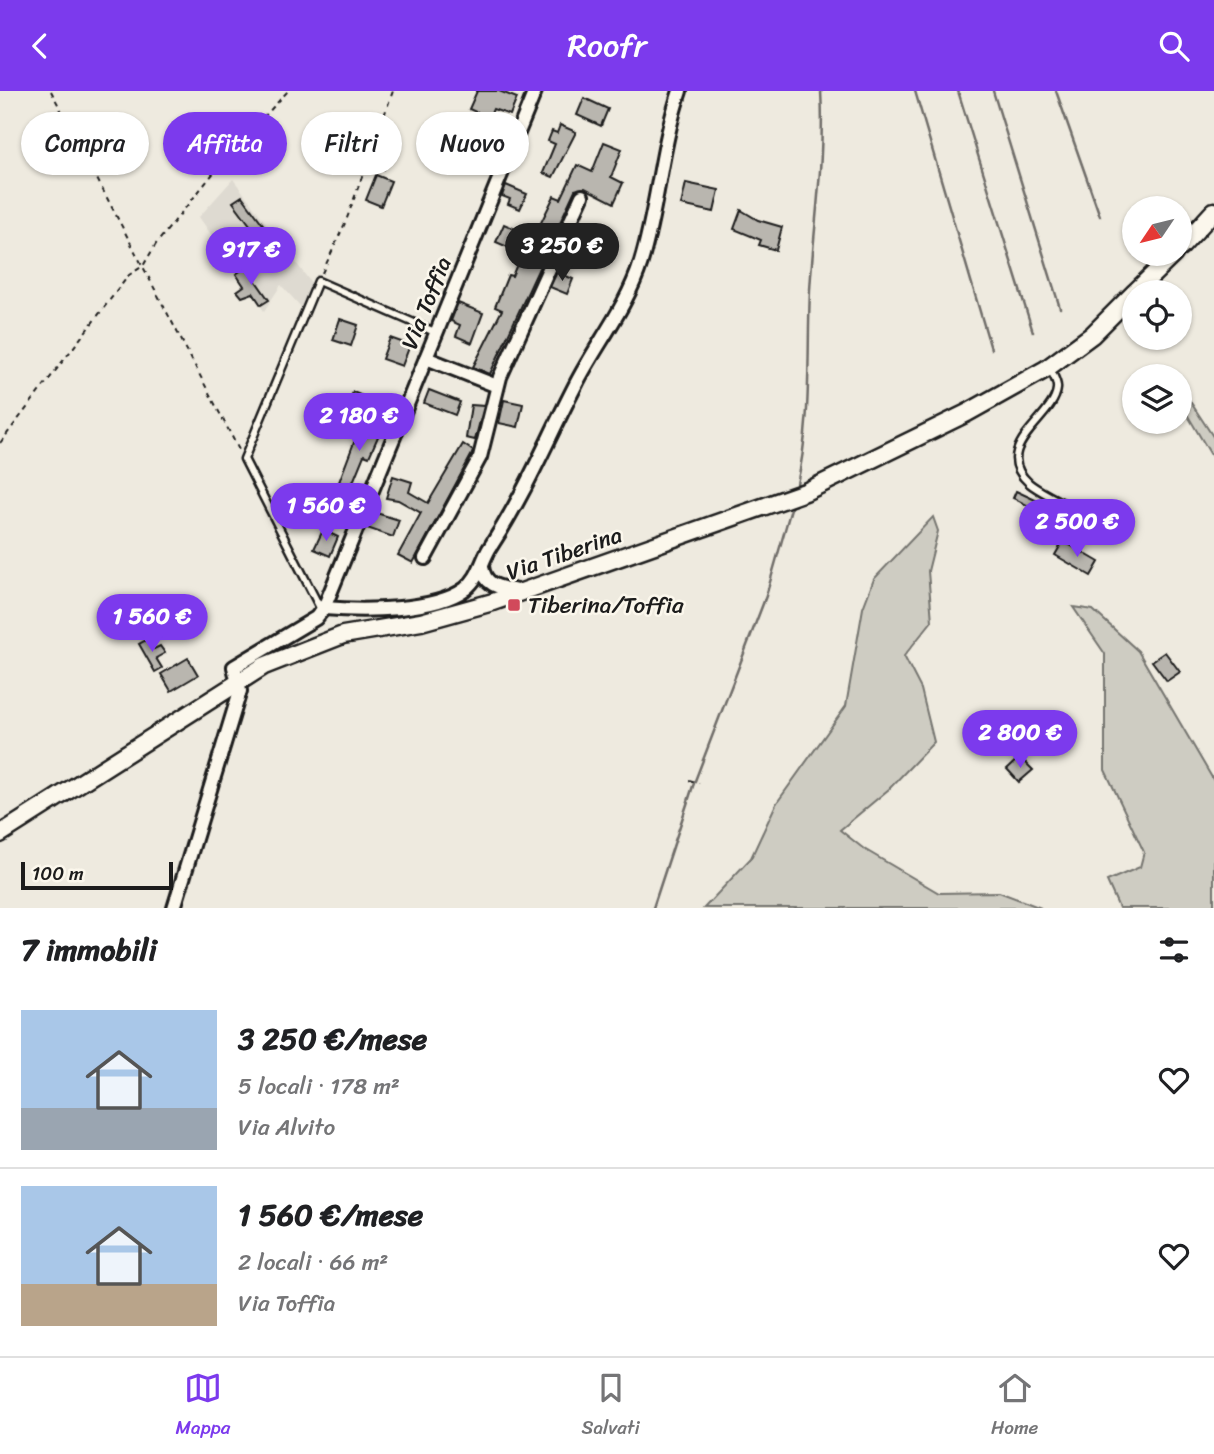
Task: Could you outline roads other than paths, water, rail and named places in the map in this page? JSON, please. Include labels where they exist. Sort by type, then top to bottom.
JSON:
[{"type":"main road","points":[[1192,235],[1214,211]]},
{"type":"main road","name":"Via Tiberina","points":[[1147,280],[1162,266]]},
{"type":"main road","name":"Via Tiberina","points":[[0,834],[264,666],[343,635],[421,622],[493,602],[805,492],[956,419],[1050,367],[1092,335],[1122,305]]},
{"type":"street","name":"Via Toffia","points":[[323,610],[535,91]]},
{"type":"street","points":[[174,908],[240,691],[234,673],[236,665],[323,610],[365,611],[418,605],[461,591],[482,566],[487,552],[519,502],[576,382],[634,282],[646,246],[680,91]]},
{"type":"street","points":[[425,558],[480,457],[497,386],[582,196]]},
{"type":"street","points":[[426,358],[497,386]]},
{"type":"street","points":[[482,566],[485,578],[490,583],[522,592]]},
{"type":"street","points":[[490,583],[493,602]]},
{"type":"lane","points":[[323,610],[244,459],[318,281],[437,333]]},
{"type":"lane","points":[[1050,367],[1056,383],[1056,394],[1022,439],[1018,451],[1020,469],[1034,487],[1111,527]]},
{"type":"waterway","points":[[796,488],[807,414],[810,290],[822,141],[821,91]]},
{"type":"waterway","points":[[915,91],[991,349]]},
{"type":"waterway","points":[[958,91],[1033,332]]},
{"type":"waterway","points":[[993,91],[1060,308]]},
{"type":"waterway","points":[[1056,91],[1100,216]]},
{"type":"waterway","points":[[653,908],[693,786],[766,596],[792,505]]},
{"type":"place","name":"Tiberina/Toffia","points":[[514,605]]}]
